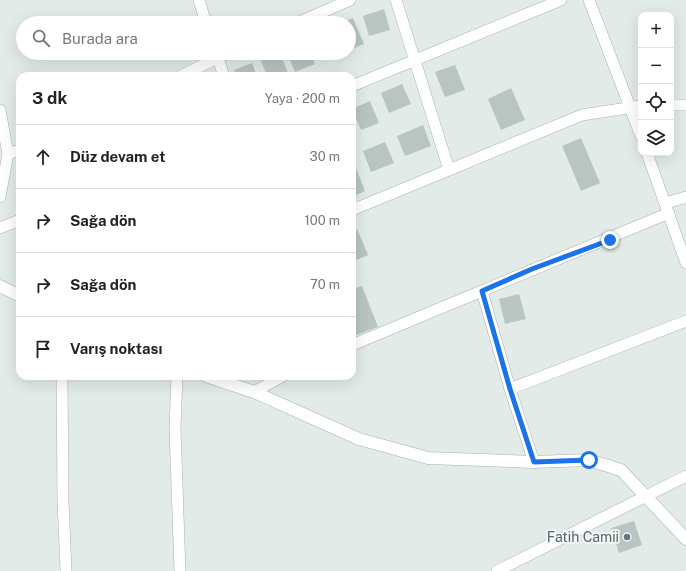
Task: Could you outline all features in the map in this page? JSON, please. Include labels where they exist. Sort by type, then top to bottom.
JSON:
[{"type":"street","points":[[199,0],[204,16]]},
{"type":"street","points":[[313,16],[350,0]]},
{"type":"street","points":[[396,0],[449,170]]},
{"type":"street","points":[[356,84],[561,0]]},
{"type":"street","points":[[589,0],[635,106],[638,121]]},
{"type":"street","points":[[188,72],[209,60]]},
{"type":"street","points":[[221,60],[223,72]]},
{"type":"street","points":[[674,105],[686,105]]},
{"type":"street","points":[[356,208],[582,115],[635,106]]},
{"type":"street","points":[[0,110],[8,154],[0,197]]},
{"type":"street","points":[[8,154],[16,151]]},
{"type":"street","points":[[648,156],[668,208],[686,264]]},
{"type":"street","points":[[356,343],[532,269],[610,240],[686,197]]},
{"type":"street","points":[[0,228],[16,222]]},
{"type":"street","points":[[0,286],[16,294]]},
{"type":"street","points":[[482,291],[510,389],[534,462]]},
{"type":"street","points":[[510,389],[686,321]]},
{"type":"street","points":[[62,380],[63,501],[66,571]]},
{"type":"street","points":[[177,380],[175,429],[180,571]]},
{"type":"street","points":[[218,380],[254,392],[359,439],[428,458],[534,462],[589,460],[621,470],[686,539]]},
{"type":"street","points":[[254,392],[276,380]]},
{"type":"street","points":[[497,571],[686,476]]},
{"type":"building","points":[[384,9],[390,30],[369,36],[363,16]]},
{"type":"building","points":[[356,25],[364,44],[356,47]]},
{"type":"building","points":[[261,60],[283,60],[287,72],[265,72]]},
{"type":"building","points":[[290,60],[314,60],[315,64],[295,72]]},
{"type":"building","points":[[252,63],[255,72],[235,72],[234,70]]},
{"type":"building","points":[[455,65],[465,90],[445,97],[435,72]]},
{"type":"building","points":[[402,84],[411,104],[389,113],[381,93]]},
{"type":"building","points":[[511,88],[525,120],[501,130],[488,99]]},
{"type":"building","points":[[370,101],[379,123],[361,130],[356,118],[356,107]]},
{"type":"building","points":[[423,125],[431,146],[405,156],[397,136]]},
{"type":"building","points":[[581,138],[600,183],[581,191],[562,146]]},
{"type":"building","points":[[385,142],[394,163],[371,172],[363,151]]},
{"type":"building","points":[[356,168],[365,191],[356,195]]},
{"type":"building","points":[[356,229],[368,255],[356,260]]},
{"type":"building","points":[[362,286],[378,327],[356,335],[356,288]]},
{"type":"building","points":[[519,294],[526,319],[505,324],[499,299]]},
{"type":"building","name":"Fatih Camii","points":[[634,521],[642,545],[619,553],[611,528]]},
{"type":"place","name":"Fatih Camii","points":[[627,537]]},
{"type":"route","points":[[589,460],[534,462],[510,389],[482,291],[532,269],[610,240]]}]
